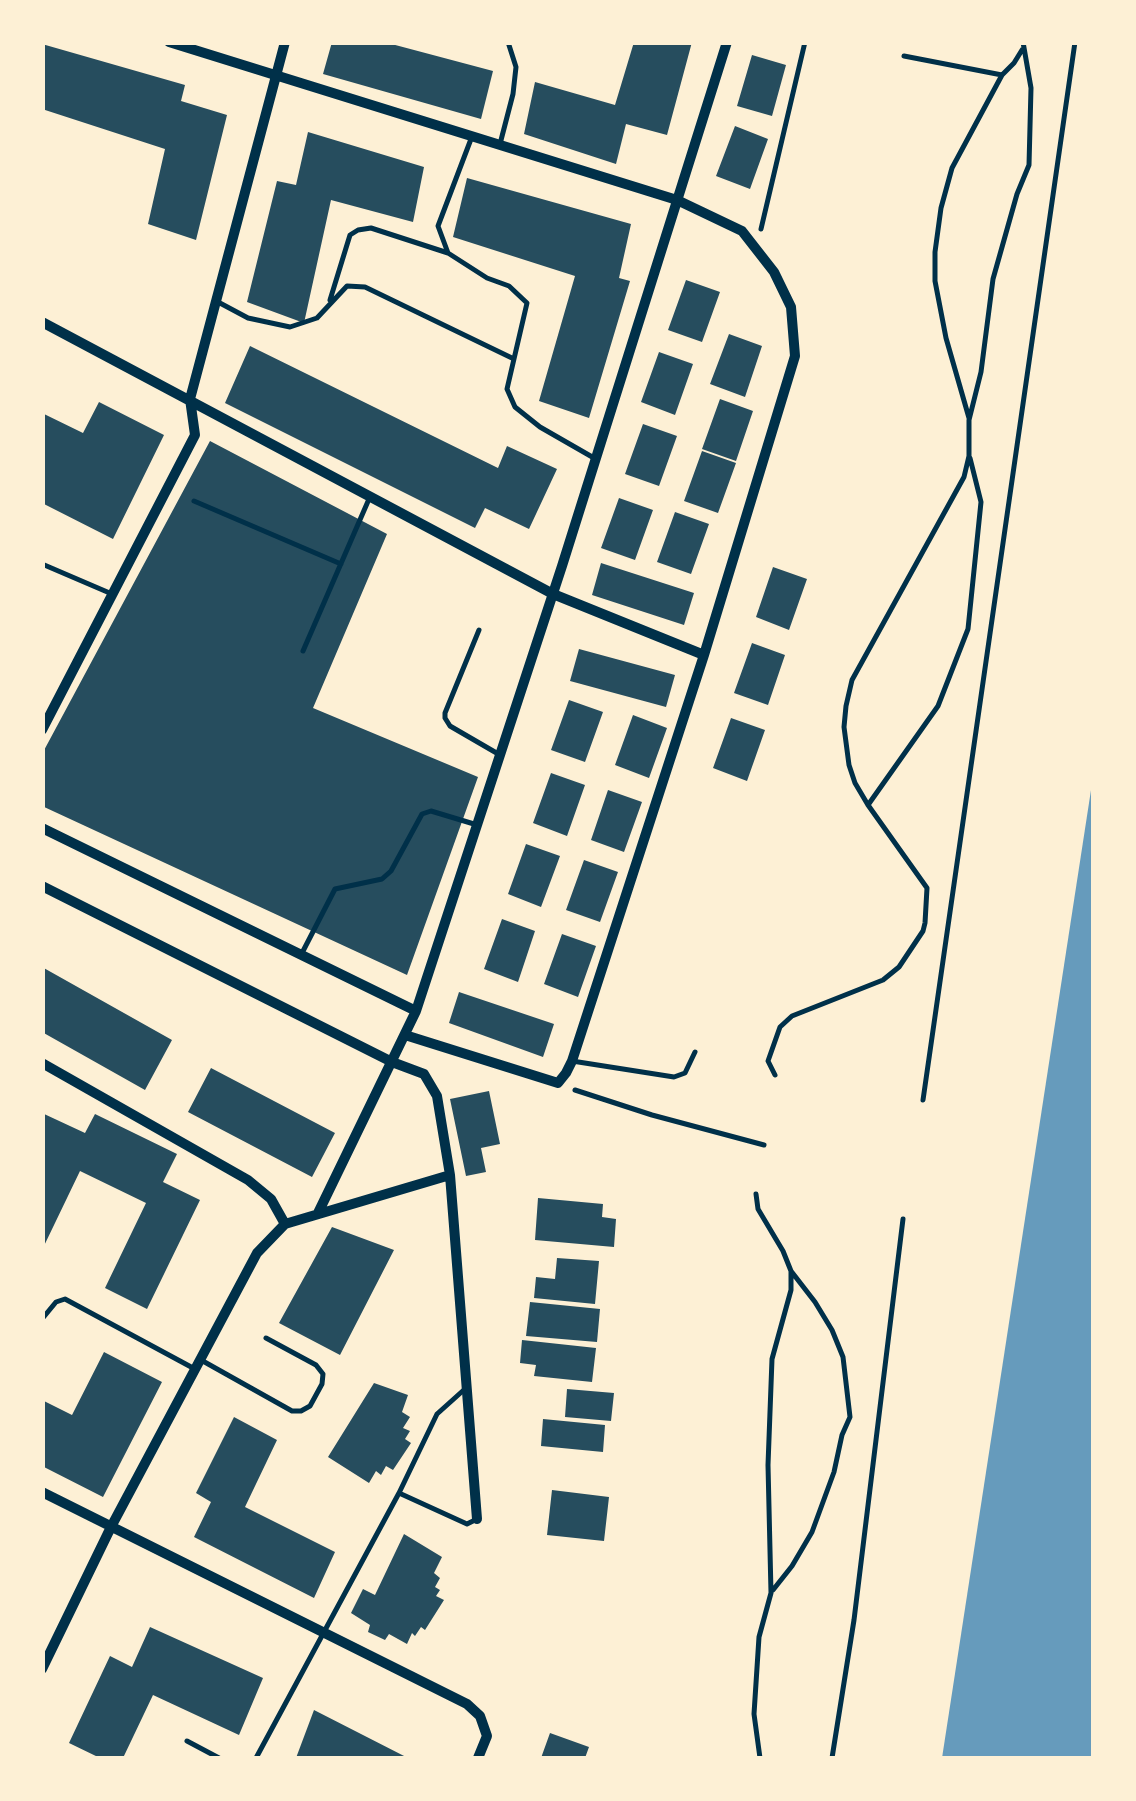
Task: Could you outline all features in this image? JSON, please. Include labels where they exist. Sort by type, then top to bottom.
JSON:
[{"type":"street","points":[[169,42],[677,200],[742,231],[774,272],[791,307],[795,356],[704,655],[572,1061],[558,1083],[405,1035]]},
{"type":"street","points":[[42,730],[195,434],[190,399],[285,42]]},
{"type":"street","points":[[318,1213],[416,1011],[727,42]]},
{"type":"street","points":[[42,322],[552,594],[704,655]]},
{"type":"street","points":[[42,828],[416,1011]]},
{"type":"street","points":[[42,886],[392,1062],[424,1074],[437,1096],[450,1175],[476,1519]]},
{"type":"street","points":[[42,1062],[248,1180],[270,1199],[284,1224]]},
{"type":"street","points":[[42,1669],[111,1527],[257,1253],[284,1224],[450,1175]]},
{"type":"street","points":[[42,1492],[467,1704],[480,1716],[487,1736],[478,1758]]},
{"type":"lane","points":[[500,144],[516,67],[508,42]]},
{"type":"lane","points":[[448,253],[438,226],[472,136]]},
{"type":"lane","points":[[329,303],[350,235],[371,228],[448,253],[487,278],[509,286],[527,304],[507,389],[514,408],[596,458]]},
{"type":"lane","points":[[216,301],[248,318],[290,328],[317,318],[348,286],[365,288],[514,358]]},
{"type":"lane","points":[[303,651],[370,496]]},
{"type":"lane","points":[[194,500],[341,564]]},
{"type":"lane","points":[[42,564],[112,594]]},
{"type":"lane","points":[[479,630],[445,718],[450,726],[500,755]]},
{"type":"lane","points":[[301,955],[335,889],[382,879],[422,814],[430,811],[477,825]]},
{"type":"lane","points":[[572,1061],[674,1076],[684,1073],[696,1052]]},
{"type":"lane","points":[[42,1319],[56,1302],[65,1299],[292,1411],[310,1406],[323,1374],[316,1364],[266,1338]]},
{"type":"lane","points":[[256,1758],[437,1414],[466,1388]]},
{"type":"lane","points":[[399,1492],[467,1524],[476,1519]]},
{"type":"lane","points":[[186,1741],[219,1758]]},
{"type":"path","points":[[756,247],[805,42]]},
{"type":"path","points":[[923,1100],[1075,42]]},
{"type":"path","points":[[868,806],[938,706],[968,628],[981,502],[970,456],[969,420],[939,312],[935,252],[952,168],[1002,75],[1023,45]]},
{"type":"path","points":[[969,420],[993,279],[1028,166],[1031,88],[1023,45]]},
{"type":"path","points":[[904,56],[1002,75]]},
{"type":"path","points":[[776,1075],[768,1060],[780,1026],[792,1016],[883,980],[899,967],[924,930],[927,888],[855,783],[844,727],[852,680],[964,477],[970,456]]},
{"type":"path","points":[[558,1083],[652,1116],[764,1145]]},
{"type":"path","points":[[756,1194],[758,1209],[791,1271],[815,1302],[838,1344],[850,1417],[812,1532],[771,1592]]},
{"type":"path","points":[[832,1758],[854,1620],[903,1219]]},
{"type":"path","points":[[760,1758],[754,1714],[760,1637],[771,1592],[768,1465],[772,1359],[791,1290],[791,1271]]},
{"type":"water","points":[[1093,777],[1093,1758],[942,1758]]},
{"type":"building","points":[[332,42],[384,42],[493,71],[481,119],[323,74]]},
{"type":"building","points":[[634,42],[692,42],[667,135],[626,124],[616,164],[524,134],[535,82],[615,105]]},
{"type":"building","points":[[42,44],[185,85],[181,101],[227,115],[196,240],[148,224],[165,149],[42,109]]},
{"type":"building","points":[[752,55],[786,65],[772,116],[737,106]]},
{"type":"building","points":[[735,126],[768,139],[750,189],[716,176]]},
{"type":"building","points":[[308,132],[424,167],[413,222],[331,200],[304,323],[247,302],[277,181],[296,185]]},
{"type":"building","points":[[467,178],[631,224],[619,278],[630,281],[589,418],[539,401],[575,276],[453,237]]},
{"type":"building","points":[[686,280],[720,292],[702,342],[668,330]]},
{"type":"building","points":[[729,334],[762,346],[745,397],[710,384]]},
{"type":"building","points":[[250,346],[498,468],[507,446],[557,469],[529,529],[485,508],[475,528],[225,403]]},
{"type":"building","points":[[659,352],[693,364],[675,415],[641,402]]},
{"type":"building","points":[[720,399],[753,411],[736,461],[702,449]]},
{"type":"building","points":[[99,402],[164,435],[113,539],[42,503],[42,413],[83,433]]},
{"type":"building","points":[[643,424],[677,436],[659,486],[625,474]]},
{"type":"building","points":[[210,441],[387,534],[313,708],[478,777],[407,975],[42,806],[42,754]]},
{"type":"building","points":[[702,451],[736,463],[718,513],[684,501]]},
{"type":"building","points":[[619,498],[653,510],[635,560],[601,548]]},
{"type":"building","points":[[675,512],[709,524],[691,574],[657,562]]},
{"type":"building","points":[[601,563],[694,593],[684,625],[592,595]]},
{"type":"building","points":[[773,567],[807,579],[789,630],[756,617]]},
{"type":"building","points":[[752,643],[785,655],[768,705],[734,693]]},
{"type":"building","points":[[579,649],[675,675],[666,707],[570,681]]},
{"type":"building","points":[[569,700],[603,712],[585,762],[551,750]]},
{"type":"building","points":[[633,715],[667,728],[649,778],[615,765]]},
{"type":"building","points":[[731,718],[765,730],[747,781],[713,768]]},
{"type":"building","points":[[551,773],[585,785],[567,836],[533,823]]},
{"type":"building","points":[[608,790],[642,802],[624,852],[591,840]]},
{"type":"building","points":[[526,844],[560,856],[541,907],[508,894]]},
{"type":"building","points":[[584,860],[618,872],[600,922],[566,910]]},
{"type":"building","points":[[502,919],[535,931],[518,982],[484,969]]},
{"type":"building","points":[[562,934],[596,946],[578,997],[544,984]]},
{"type":"building","points":[[42,967],[172,1040],[145,1090],[42,1032]]},
{"type":"building","points":[[459,992],[554,1024],[543,1057],[449,1023]]},
{"type":"building","points":[[211,1068],[335,1133],[312,1177],[188,1112]]},
{"type":"building","points":[[489,1091],[500,1144],[481,1148],[486,1172],[466,1176],[450,1099]]},
{"type":"building","points":[[42,1113],[85,1133],[95,1114],[177,1154],[163,1182],[200,1200],[147,1309],[105,1288],[146,1203],[80,1171],[42,1250]]},
{"type":"building","points":[[538,1198],[603,1204],[602,1217],[616,1219],[614,1247],[535,1240]]},
{"type":"building","points":[[332,1227],[394,1250],[340,1355],[279,1323]]},
{"type":"building","points":[[557,1258],[599,1261],[595,1304],[534,1298],[536,1277],[555,1279]]},
{"type":"building","points":[[530,1302],[600,1309],[597,1342],[526,1336]]},
{"type":"building","points":[[522,1340],[596,1348],[592,1382],[534,1376],[536,1365],[520,1363]]},
{"type":"building","points":[[104,1352],[162,1382],[103,1497],[42,1466],[42,1400],[72,1415]]},
{"type":"building","points":[[374,1383],[408,1395],[402,1412],[410,1417],[403,1428],[410,1431],[405,1439],[411,1443],[393,1470],[386,1466],[381,1475],[376,1471],[369,1483],[328,1457]]},
{"type":"building","points":[[567,1389],[614,1393],[611,1421],[565,1417]]},
{"type":"building","points":[[234,1417],[277,1440],[245,1507],[335,1552],[314,1598],[194,1537],[211,1502],[196,1493]]},
{"type":"building","points":[[543,1419],[605,1425],[603,1452],[541,1446]]},
{"type":"building","points":[[552,1490],[609,1497],[604,1541],[547,1535]]},
{"type":"building","points":[[404,1534],[442,1557],[434,1573],[440,1578],[436,1596],[444,1600],[425,1630],[421,1627],[415,1636],[412,1633],[407,1644],[389,1634],[385,1640],[368,1632],[370,1625],[351,1613],[363,1589],[375,1595]]},
{"type":"building","points":[[150,1627],[263,1678],[239,1735],[153,1695],[123,1758],[100,1758],[69,1743],[110,1656],[132,1667]]},
{"type":"building","points":[[314,1710],[408,1758],[296,1758]]},
{"type":"building","points":[[550,1733],[589,1747],[585,1758],[541,1758]]}]
